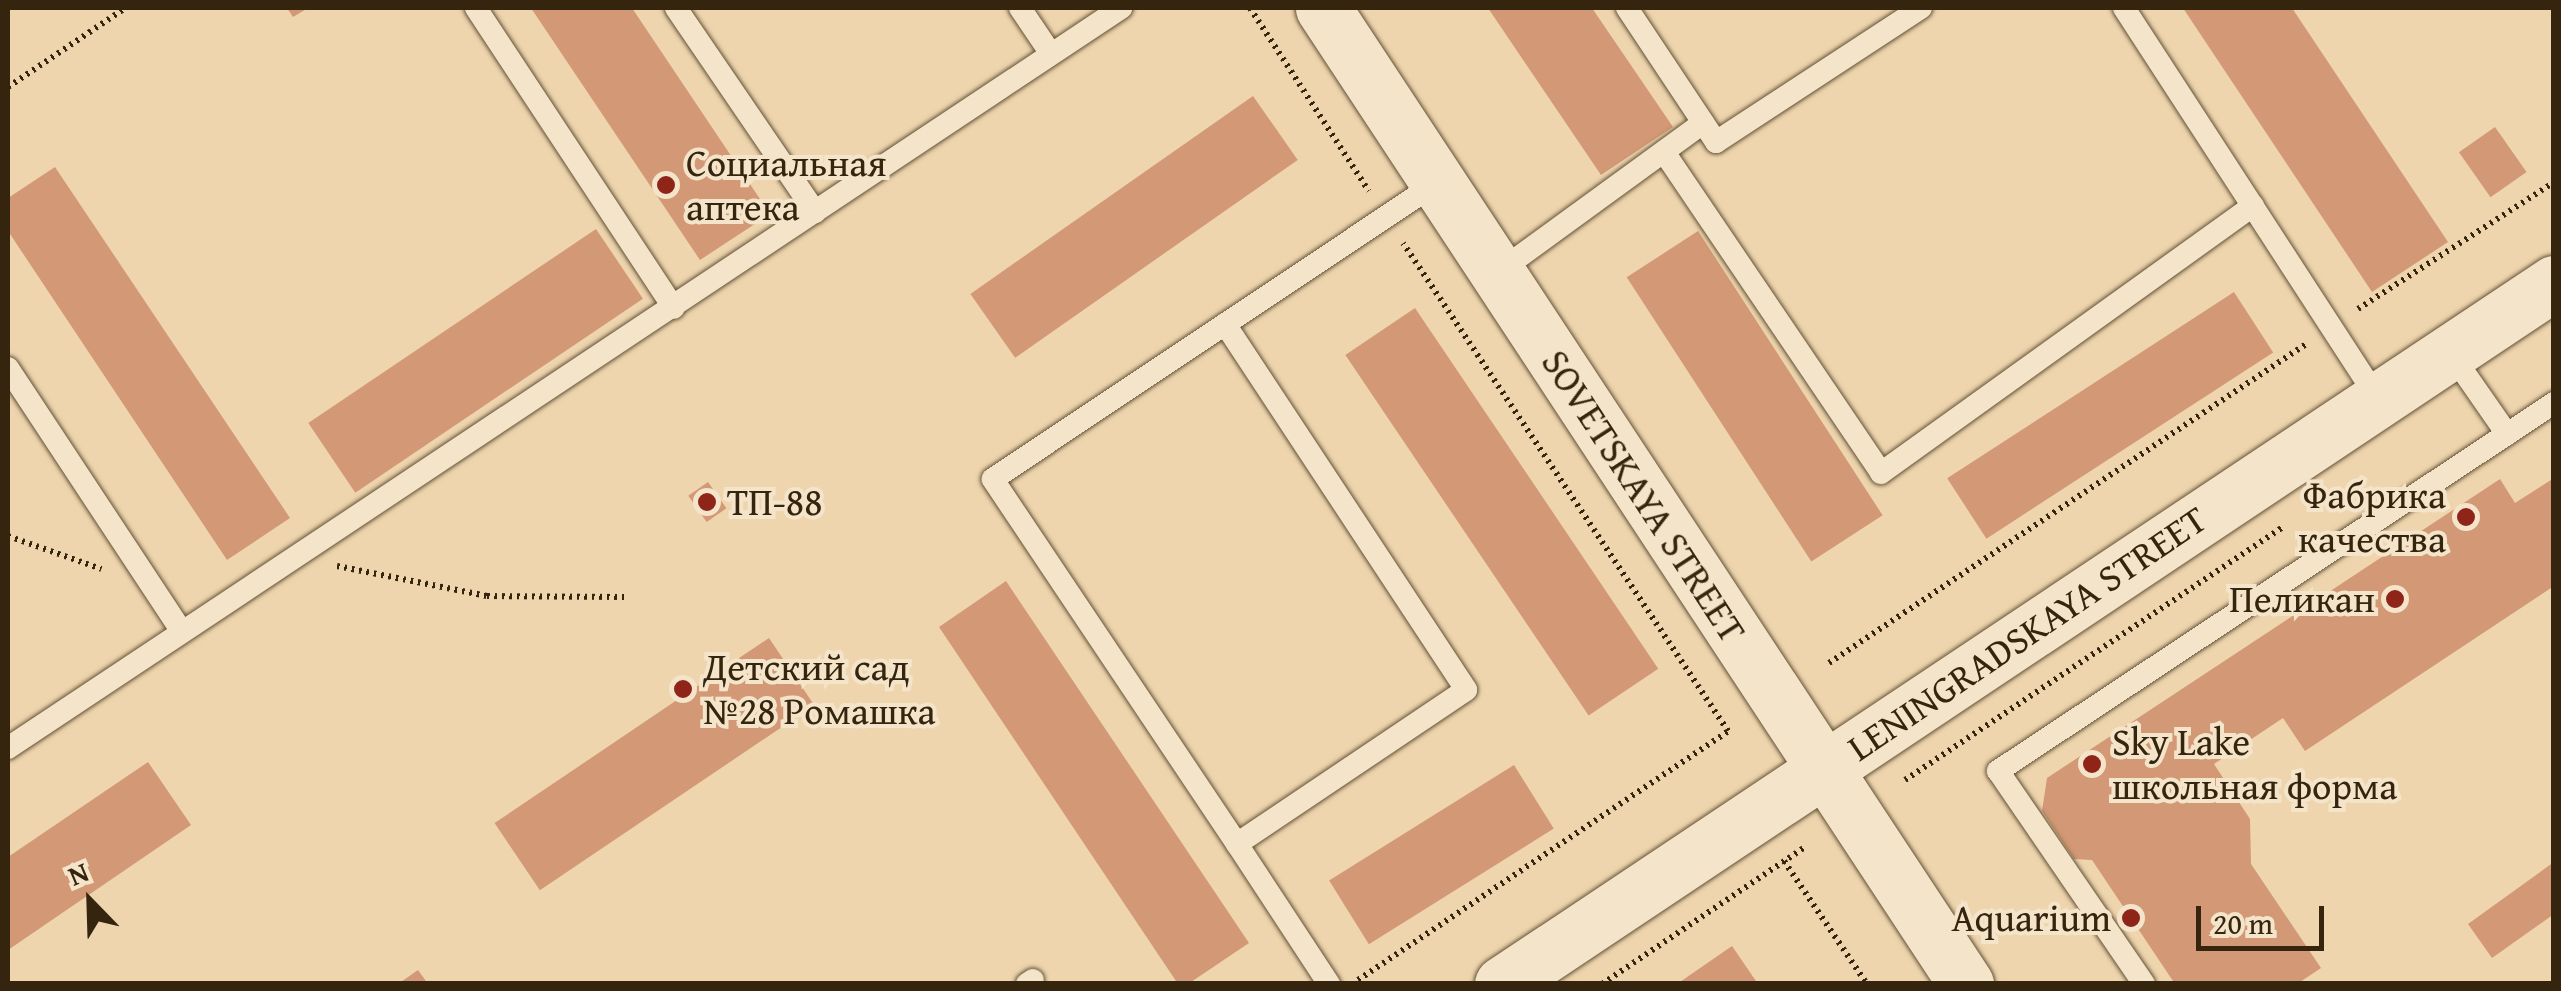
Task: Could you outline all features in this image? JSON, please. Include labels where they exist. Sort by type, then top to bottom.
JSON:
[{"type":"street","name":"SOVETSKAYA STREET","points":[[1323,8],[1966,984]]},
{"type":"street","name":"LENINGRADSKAYA STREET","points":[[1502,984],[2554,282]]},
{"type":"lane","points":[[476,8],[674,308]]},
{"type":"lane","points":[[676,8],[815,212]]},
{"type":"lane","points":[[1020,8],[1051,54]]},
{"type":"lane","points":[[8,748],[1121,8]]},
{"type":"lane","points":[[1627,8],[1716,142],[1921,8]]},
{"type":"lane","points":[[2124,8],[2378,399]]},
{"type":"lane","points":[[1498,274],[1703,124]]},
{"type":"lane","points":[[1664,152],[1882,473],[2253,206]]},
{"type":"lane","points":[[1329,984],[994,479],[1438,182]]},
{"type":"lane","points":[[1225,324],[1466,690],[1237,844]]},
{"type":"lane","points":[[2450,352],[2507,434]]},
{"type":"lane","points":[[8,368],[182,632]]},
{"type":"lane","points":[[2144,984],[1998,771],[2554,402]]},
{"type":"path","points":[[8,87],[125,8]]},
{"type":"path","points":[[1250,8],[1728,731],[1352,984]]},
{"type":"path","points":[[1829,663],[2554,182]]},
{"type":"path","points":[[1905,780],[2299,516]]},
{"type":"path","points":[[8,536],[154,588]]},
{"type":"path","points":[[298,555],[486,596],[624,598]]},
{"type":"path","points":[[1602,984],[1804,848]]},
{"type":"path","points":[[1784,861],[1867,984]]},
{"type":"building","points":[[287,8],[308,8],[293,17]]},
{"type":"building","points":[[531,8],[632,8],[770,214],[700,260]]},
{"type":"building","points":[[1488,8],[1592,8],[1673,127],[1601,175]]},
{"type":"building","points":[[2183,8],[2292,8],[2448,242],[2372,292]]},
{"type":"building","points":[[1253,96],[1298,160],[1015,358],[970,294]]},
{"type":"building","points":[[2495,127],[2527,172],[2491,197],[2459,152]]},
{"type":"building","points":[[55,167],[290,518],[227,560],[8,231],[8,198]]},
{"type":"building","points":[[596,229],[643,299],[355,493],[308,423]]},
{"type":"building","points":[[1698,231],[1883,515],[1811,562],[1627,277]]},
{"type":"building","points":[[2234,292],[2273,352],[1986,539],[1947,478]]},
{"type":"building","points":[[1415,308],[1658,669],[1589,716],[1345,355]]},
{"type":"building","points":[[2554,478],[2554,586],[2305,751],[2283,718],[2214,764],[2250,819],[2251,864],[2321,968],[2297,984],[2175,984],[2092,860],[2074,859],[2042,811],[2047,778],[2500,479],[2515,503]]},
{"type":"building","name":"ТП-88","points":[[708,482],[726,508],[707,522],[688,496]]},
{"type":"building","points":[[1006,581],[1249,943],[1188,984],[1178,984],[939,627]]},
{"type":"building","points":[[769,638],[814,705],[540,890],[495,823]]},
{"type":"building","points":[[148,762],[191,825],[8,950],[8,857]]},
{"type":"building","points":[[1514,765],[1554,829],[1369,944],[1329,881]]},
{"type":"building","points":[[2554,862],[2554,914],[2492,958],[2468,924]]},
{"type":"building","points":[[1732,946],[1758,984],[1677,984]]},
{"type":"building","points":[[418,970],[428,984],[398,984]]},
{"type":"place","name":"Социальная аптека","points":[[666,185]]},
{"type":"place","name":"ТП-88","points":[[707,502]]},
{"type":"place","name":"Фабрика качества","points":[[2466,517]]},
{"type":"place","name":"Пеликан","points":[[2395,599]]},
{"type":"place","name":"Детский сад №28 Ромашка","points":[[683,689]]},
{"type":"place","name":"Sky Lake школьная форма","points":[[2092,764]]},
{"type":"place","name":"Aquarium","points":[[2131,918]]}]
